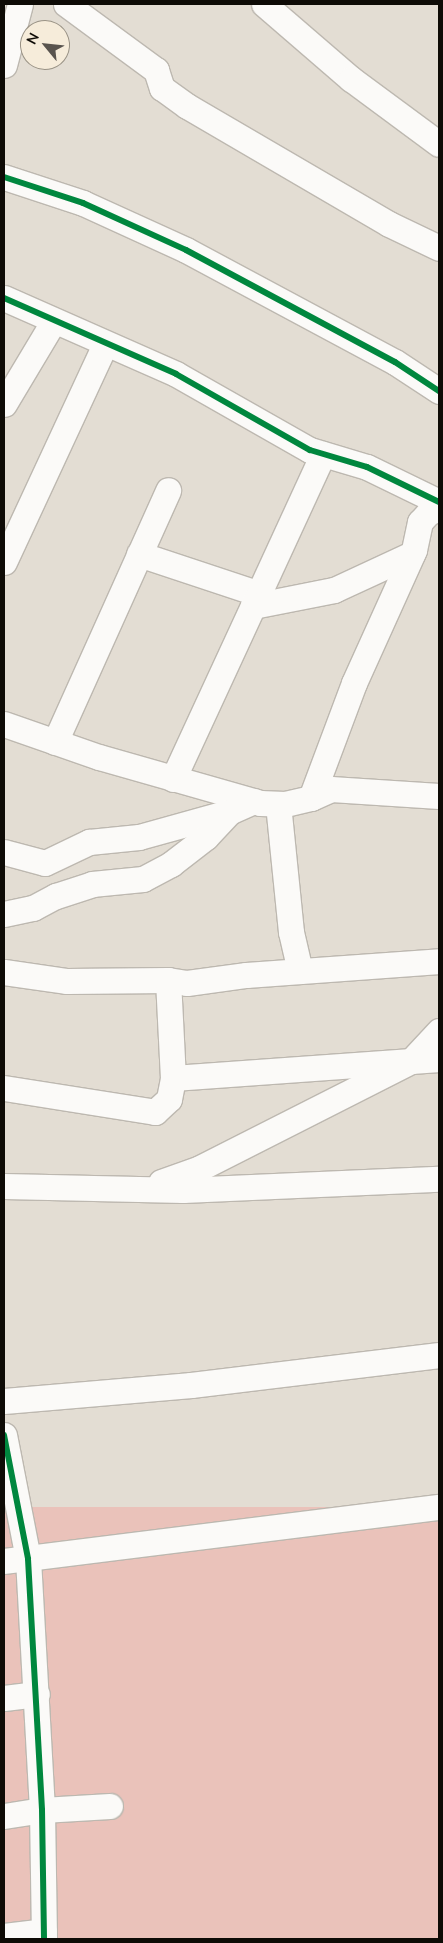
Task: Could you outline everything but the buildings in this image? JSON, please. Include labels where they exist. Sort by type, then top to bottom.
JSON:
[{"type":"street","points":[[4,64],[20,4]]},
{"type":"street","points":[[66,4],[156,70],[162,88],[187,106],[389,224],[439,248]]},
{"type":"street","points":[[264,4],[351,79],[439,144]]},
{"type":"street","points":[[4,178],[83,203],[186,250],[395,362],[439,391]]},
{"type":"street","points":[[4,298],[53,322],[176,374],[310,450],[367,467],[439,502]]},
{"type":"street","points":[[4,404],[53,322]]},
{"type":"street","points":[[4,562],[104,344]]},
{"type":"street","points":[[173,779],[323,454]]},
{"type":"street","points":[[55,742],[168,490]]},
{"type":"street","points":[[311,798],[354,683],[412,554],[420,522],[429,512],[439,510]]},
{"type":"street","points":[[139,554],[256,600],[334,590],[412,554]]},
{"type":"street","points":[[4,724],[173,779],[266,802]]},
{"type":"street","points":[[4,852],[45,863],[89,842],[139,837],[266,802],[311,798],[331,789],[439,796]]},
{"type":"street","points":[[266,802],[300,971]]},
{"type":"street","points":[[4,914],[33,908],[92,884],[143,880],[171,864],[206,838],[229,812]]},
{"type":"street","points":[[4,972],[67,981],[168,980],[187,983],[300,971],[439,961]]},
{"type":"street","points":[[4,1088],[155,1112],[169,1099],[173,1078],[168,980]]},
{"type":"street","points":[[113,1189],[141,1181],[164,1182],[181,1177],[410,1061],[439,1031]]},
{"type":"street","points":[[173,1078],[439,1059]]},
{"type":"street","points":[[4,1186],[183,1190],[439,1179]]},
{"type":"street","points":[[4,1402],[191,1385],[439,1355]]},
{"type":"street","points":[[4,1435],[16,1560],[37,1694],[42,1810],[44,1935],[4,1936]]},
{"type":"street","points":[[16,1560],[439,1507]]},
{"type":"street","points":[[4,1698],[37,1694]]},
{"type":"street","points":[[4,1816],[42,1810],[110,1806]]},
{"type":"shaded area","points":[[4,1507],[439,1507],[439,1939],[4,1939]]},
{"type":"cycle path","points":[[4,177],[83,203],[186,250],[395,362],[439,391]]},
{"type":"cycle path","points":[[4,298],[176,374],[310,450],[367,467],[439,502]]},
{"type":"cycle path","points":[[4,1435],[28,1559],[42,1810],[44,1939]]}]
